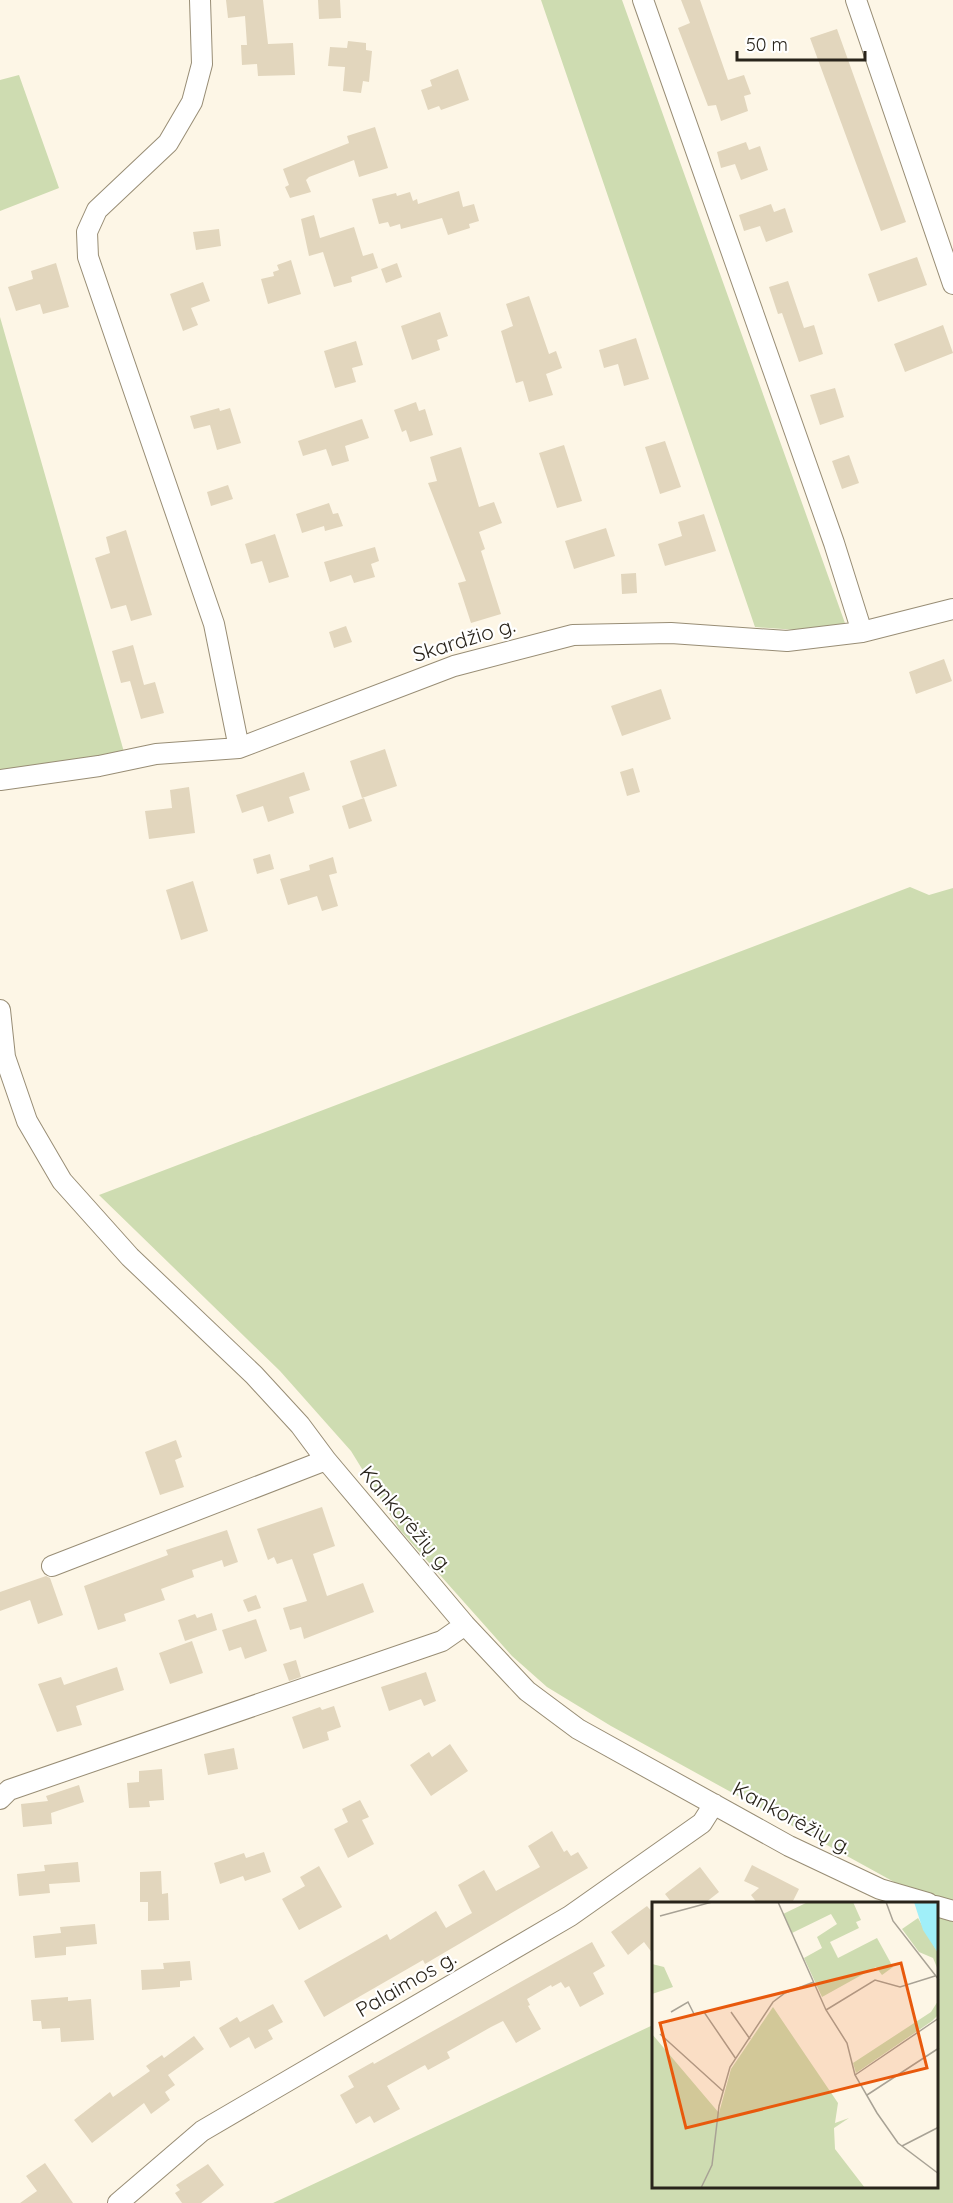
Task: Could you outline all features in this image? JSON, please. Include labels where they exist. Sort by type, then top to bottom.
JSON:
[{"type":"street","points":[[200,0],[202,64],[192,102],[168,143],[97,210],[87,232],[88,257],[214,624],[240,748]]},
{"type":"street","points":[[643,0],[834,543],[862,632]]},
{"type":"street","points":[[856,0],[953,284]]},
{"type":"street","name":"Skardžio g.","points":[[0,780],[99,766],[156,754],[240,748],[454,666],[573,635],[671,633],[787,641],[862,632],[953,609]]},
{"type":"street","name":"Kankorėžių g.","points":[[0,1010],[5,1057],[27,1121],[62,1181],[130,1257],[254,1375],[300,1425],[326,1460],[502,1667],[550,1710],[578,1729],[789,1846],[880,1889],[925,1902]]},
{"type":"street","points":[[52,1566],[326,1460]]},
{"type":"street","points":[[0,1799],[9,1790],[110,1753],[442,1641],[465,1625]]},
{"type":"street","name":"Palaimos g.","points":[[118,2203],[202,2131],[570,1917],[702,1823],[714,1804]]},
{"type":"street","points":[[938,1907],[953,1911]]},
{"type":"green space","points":[[541,0],[622,0],[846,626],[797,630],[755,627]]},
{"type":"green space","points":[[19,75],[59,188],[0,211],[0,80]]},
{"type":"green space","points":[[0,317],[124,752],[0,775]]},
{"type":"green space","points":[[910,887],[929,895],[953,888],[953,2203],[273,2203],[652,2025],[652,2188],[938,2188],[938,1902],[888,1902],[896,1883],[611,1726],[547,1687],[512,1656],[399,1529],[351,1451],[280,1371],[99,1195]]},
{"type":"building","points":[[226,0],[263,0],[268,44],[293,43],[295,75],[258,76],[257,64],[242,65],[241,45],[247,45],[245,16],[228,18]]},
{"type":"building","points":[[318,0],[340,0],[341,18],[319,19]]},
{"type":"building","points":[[681,0],[700,0],[728,80],[744,75],[751,94],[744,96],[748,111],[721,121],[716,105],[708,106],[678,28],[690,23]]},
{"type":"building","points":[[837,29],[906,222],[881,231],[810,38]]},
{"type":"building","points":[[348,41],[366,43],[366,50],[372,51],[369,82],[363,81],[361,93],[343,91],[345,67],[328,66],[330,47],[347,48]]},
{"type":"building","points":[[458,69],[469,100],[441,110],[439,106],[428,110],[421,90],[432,86],[430,80]]},
{"type":"building","points":[[375,127],[388,168],[359,177],[354,160],[309,177],[306,180],[311,192],[290,198],[285,187],[289,185],[283,169],[349,143],[347,136]]},
{"type":"building","points":[[746,142],[749,150],[760,146],[768,170],[741,180],[735,164],[721,168],[717,152]]},
{"type":"building","points":[[459,191],[463,207],[474,204],[479,221],[469,224],[470,228],[448,235],[442,218],[401,229],[400,224],[390,227],[388,222],[379,224],[372,199],[410,192],[413,201],[417,199],[418,204]]},
{"type":"building","points":[[771,204],[774,212],[785,208],[793,232],[766,242],[760,226],[744,231],[739,215]]},
{"type":"building","points":[[314,215],[320,238],[354,227],[363,256],[373,253],[378,268],[351,277],[352,282],[334,287],[323,252],[309,256],[301,219]]},
{"type":"building","points":[[219,229],[221,246],[196,250],[193,232]]},
{"type":"building","points":[[917,257],[927,285],[878,302],[868,274]]},
{"type":"building","points":[[291,260],[301,294],[268,304],[261,279],[274,276],[273,272],[279,270],[277,265]]},
{"type":"building","points":[[56,263],[69,307],[43,314],[40,304],[16,311],[8,287],[33,279],[31,271]]},
{"type":"building","points":[[397,263],[402,277],[386,283],[381,269]]},
{"type":"building","points":[[788,281],[804,328],[814,325],[823,354],[799,362],[782,313],[778,314],[769,287]]},
{"type":"building","points":[[203,282],[210,301],[191,308],[198,325],[183,331],[170,294]]},
{"type":"building","points":[[529,296],[549,354],[556,351],[562,368],[546,374],[553,395],[529,402],[523,381],[516,383],[501,331],[513,326],[506,304]]},
{"type":"building","points":[[440,312],[448,336],[437,340],[440,350],[412,360],[401,326]]},
{"type":"building","points":[[943,325],[953,353],[905,372],[894,344]]},
{"type":"building","points":[[636,338],[649,379],[624,386],[618,364],[604,368],[599,350]]},
{"type":"building","points":[[356,341],[363,365],[352,368],[356,382],[335,388],[324,351]]},
{"type":"building","points":[[835,388],[844,417],[820,425],[810,395]]},
{"type":"building","points":[[416,402],[419,411],[425,409],[433,435],[410,442],[406,430],[402,432],[394,410]]},
{"type":"building","points":[[219,408],[220,411],[230,408],[241,443],[217,450],[210,425],[194,429],[190,416]]},
{"type":"building","points":[[362,419],[369,438],[345,446],[349,461],[332,466],[326,449],[303,456],[298,441]]},
{"type":"building","points":[[665,441],[681,487],[660,494],[645,447]]},
{"type":"building","points":[[564,445],[582,501],[557,508],[539,453]]},
{"type":"building","points":[[461,447],[479,507],[494,502],[502,523],[479,532],[485,549],[481,551],[501,614],[471,623],[458,583],[466,581],[428,483],[437,481],[430,457]]},
{"type":"building","points":[[849,455],[859,483],[842,489],[832,461]]},
{"type":"building","points":[[228,485],[233,499],[211,506],[207,492]]},
{"type":"building","points":[[329,503],[333,514],[338,513],[343,526],[325,531],[324,526],[302,533],[296,514]]},
{"type":"building","points":[[704,514],[716,551],[665,566],[658,544],[682,536],[678,522]]},
{"type":"building","points":[[606,528],[615,556],[574,569],[565,541]]},
{"type":"building","points":[[126,530],[152,615],[131,621],[126,605],[111,609],[95,558],[110,553],[106,537]]},
{"type":"building","points":[[275,534],[289,577],[269,583],[262,561],[251,564],[245,544]]},
{"type":"building","points":[[375,547],[379,561],[371,564],[375,577],[354,583],[351,575],[330,582],[324,562]]},
{"type":"building","points":[[636,573],[637,593],[622,594],[621,574]]},
{"type":"building","points":[[346,626],[352,642],[334,648],[329,632]]},
{"type":"building","points":[[133,645],[144,685],[155,682],[164,713],[141,719],[130,681],[121,683],[112,651]]},
{"type":"building","points":[[944,659],[952,681],[916,694],[909,672]]},
{"type":"building","points":[[661,689],[671,719],[622,736],[611,706]]},
{"type":"building","points":[[385,749],[397,786],[362,798],[350,761]]},
{"type":"building","points":[[633,768],[640,792],[627,796],[620,772]]},
{"type":"building","points":[[304,772],[310,790],[289,797],[294,813],[268,822],[263,806],[242,813],[236,795]]},
{"type":"building","points":[[189,787],[195,833],[149,839],[145,811],[172,808],[170,790]]},
{"type":"building","points":[[364,798],[372,821],[349,829],[342,806]]},
{"type":"building","points":[[270,854],[274,869],[257,874],[253,859]]},
{"type":"building","points":[[333,857],[337,873],[329,875],[338,906],[322,911],[317,896],[288,905],[280,879],[310,870],[309,865]]},
{"type":"building","points":[[193,881],[208,931],[181,940],[166,890]]},
{"type":"building","points":[[176,1440],[182,1457],[175,1460],[184,1487],[160,1495],[145,1452]]},
{"type":"building","points":[[322,1507],[335,1546],[313,1554],[327,1596],[363,1583],[374,1612],[304,1639],[301,1627],[290,1630],[283,1608],[307,1601],[292,1559],[277,1564],[274,1557],[268,1560],[257,1529]]},
{"type":"building","points":[[227,1530],[238,1562],[224,1567],[222,1560],[192,1570],[194,1577],[161,1589],[165,1600],[124,1614],[126,1621],[98,1630],[84,1586],[168,1555],[166,1550]]},
{"type":"building","points":[[46,1576],[50,1578],[63,1615],[38,1624],[30,1600],[0,1611],[0,1592]]},
{"type":"building","points":[[256,1595],[261,1608],[248,1612],[243,1600]]},
{"type":"building","points":[[212,1613],[217,1630],[185,1641],[178,1620],[195,1614],[197,1618]]},
{"type":"building","points":[[256,1619],[267,1651],[245,1659],[241,1647],[229,1651],[222,1630]]},
{"type":"building","points":[[192,1641],[203,1673],[170,1684],[159,1653]]},
{"type":"building","points":[[296,1660],[301,1677],[289,1681],[283,1664]]},
{"type":"building","points":[[117,1667],[124,1690],[76,1706],[82,1725],[57,1732],[38,1684],[61,1677],[64,1685]]},
{"type":"building","points":[[426,1672],[436,1701],[424,1706],[421,1699],[389,1711],[381,1687]]},
{"type":"building","points":[[334,1706],[341,1727],[327,1732],[329,1740],[303,1749],[292,1717],[320,1707],[322,1710]]},
{"type":"building","points":[[450,1744],[468,1771],[431,1796],[410,1765],[429,1752],[432,1757]]},
{"type":"building","points":[[234,1748],[238,1769],[208,1775],[204,1754]]},
{"type":"building","points":[[162,1769],[164,1800],[149,1801],[150,1807],[129,1808],[127,1783],[139,1782],[139,1771]]},
{"type":"building","points":[[79,1785],[84,1802],[51,1813],[52,1824],[23,1827],[21,1804],[48,1801],[46,1796]]},
{"type":"building","points":[[360,1800],[369,1817],[362,1820],[374,1844],[348,1858],[334,1829],[348,1822],[342,1809]]},
{"type":"building","points":[[552,1831],[564,1852],[567,1850],[571,1856],[578,1852],[588,1868],[425,1964],[423,1960],[324,2017],[304,1981],[387,1934],[390,1940],[436,1911],[446,1928],[472,1913],[458,1885],[484,1870],[496,1891],[540,1867],[528,1846]]},
{"type":"building","points":[[264,1852],[271,1872],[245,1881],[243,1876],[220,1884],[214,1863],[244,1853],[246,1858]]},
{"type":"building","points":[[78,1862],[80,1882],[49,1884],[50,1893],[19,1896],[17,1874],[45,1871],[44,1865]]},
{"type":"building","points":[[752,1865],[799,1889],[792,1902],[756,1902],[751,1895],[759,1888],[744,1881]]},
{"type":"building","points":[[319,1866],[342,1907],[299,1930],[282,1899],[305,1886],[300,1877]]},
{"type":"building","points":[[700,1867],[719,1892],[706,1902],[671,1902],[665,1894]]},
{"type":"building","points":[[161,1871],[162,1894],[168,1893],[169,1920],[148,1921],[148,1902],[140,1902],[140,1872]]},
{"type":"building","points":[[647,1906],[652,1912],[652,1953],[644,1942],[628,1955],[611,1932]]},
{"type":"building","points":[[95,1924],[97,1944],[66,1947],[66,1955],[35,1958],[33,1936],[61,1933],[60,1927]]},
{"type":"building","points":[[592,1942],[605,1966],[593,1973],[604,1994],[580,2007],[569,1986],[565,1988],[561,1982],[552,1987],[551,1985],[527,1999],[530,2005],[528,2006],[541,2029],[516,2043],[503,2021],[491,2027],[447,2052],[450,2058],[428,2070],[425,2065],[387,2086],[400,2109],[374,2123],[370,2116],[356,2124],[340,2095],[354,2087],[348,2076],[373,2062],[374,2064]]},
{"type":"building","points":[[190,1961],[192,1980],[180,1981],[180,1987],[142,1990],[141,1970],[164,1969],[163,1963]]},
{"type":"building","points":[[68,1997],[68,2001],[91,1999],[94,2040],[61,2042],[60,2028],[42,2029],[41,2021],[33,2021],[31,2000]]},
{"type":"building","points":[[273,2004],[283,2022],[268,2030],[273,2039],[255,2049],[249,2037],[230,2048],[219,2028],[237,2017],[240,2022]]},
{"type":"building","points":[[194,2036],[204,2049],[168,2075],[175,2085],[165,2092],[170,2100],[151,2114],[144,2103],[92,2143],[74,2120],[110,2092],[113,2097],[150,2071],[146,2066],[162,2055],[164,2058]]},
{"type":"building","points":[[45,2163],[73,2203],[20,2203],[37,2191],[26,2176]]},
{"type":"building","points":[[208,2164],[224,2185],[201,2203],[182,2203],[175,2193],[180,2190],[176,2185]]}]
